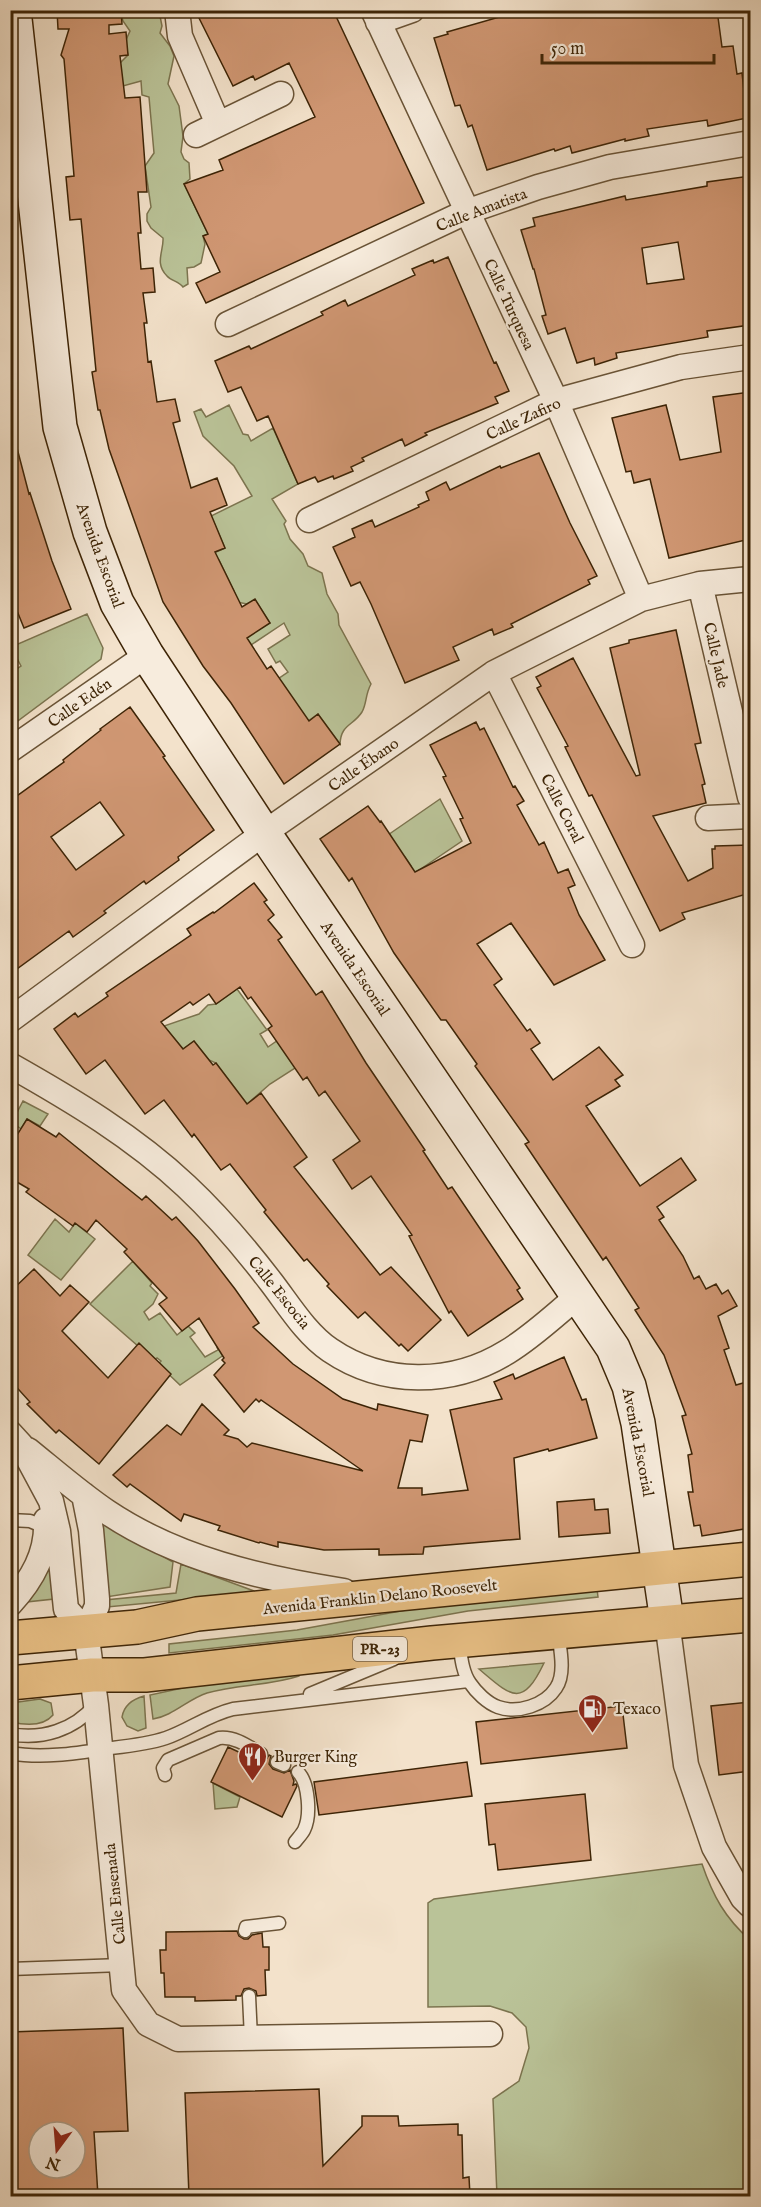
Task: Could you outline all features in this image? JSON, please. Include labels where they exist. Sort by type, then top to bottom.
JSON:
[{"type":"main road","name":"Avenida Franklin Delano Roosevelt","points":[[10,1638],[137,1626],[197,1614],[750,1559]]},
{"type":"main road","name":"PR-23","points":[[10,1683],[94,1690],[145,1675],[446,1642],[749,1615]]},
{"type":"street","name":"Avenida Escorial","points":[[14,10],[60,427],[90,532],[113,593],[147,655],[264,833],[613,1348],[630,1386],[638,1423],[686,1764],[714,1847],[743,1898],[750,1905]]},
{"type":"street","points":[[177,10],[180,36],[218,124]]},
{"type":"street","points":[[376,16],[412,10]]},
{"type":"street","name":"Calle Turquesa","points":[[376,16],[556,401],[641,599]]},
{"type":"street","points":[[196,135],[281,94]]},
{"type":"street","name":"Calle Amatista","points":[[228,324],[466,212],[538,187],[610,167],[750,143]]},
{"type":"street","name":"Calle Zafiro","points":[[309,519],[556,401],[681,367],[750,357]]},
{"type":"street","name":"Calle Ébano","points":[[10,1020],[264,833],[494,673],[641,599],[700,584],[750,579]]},
{"type":"street","name":"Calle Jade","points":[[700,584],[750,797]]},
{"type":"street","name":"Calle Edén","points":[[10,750],[147,655]]},
{"type":"street","name":"Calle Coral","points":[[494,673],[632,945]]},
{"type":"street","points":[[708,818],[750,816]]},
{"type":"street","name":"Calle Escocia","points":[[10,1065],[64,1096],[127,1138],[186,1186],[240,1242],[305,1325],[329,1349],[363,1368],[398,1377],[435,1378],[471,1369],[506,1353],[578,1296]]},
{"type":"street","points":[[16,1439],[45,1501],[66,1609],[86,1631],[97,1606],[97,1599],[91,1530],[84,1495]]},
{"type":"street","points":[[16,1439],[84,1495],[139,1531],[180,1551],[265,1576],[316,1587],[382,1597]]},
{"type":"street","points":[[10,1604],[38,1566],[52,1530]]},
{"type":"street","name":"Calle Ensenada","points":[[86,1631],[124,1990],[148,2024],[178,2039],[490,2034]]},
{"type":"lane","points":[[10,1520],[30,1521],[52,1530]]},
{"type":"lane","points":[[295,1700],[446,1642],[468,1681],[482,1696],[498,1707],[514,1709],[532,1707],[557,1687],[561,1672],[558,1632]]},
{"type":"lane","points":[[10,1753],[27,1756],[99,1750],[151,1742],[168,1737],[213,1714],[233,1708],[468,1681]]},
{"type":"lane","points":[[10,1734],[23,1736],[51,1734],[77,1723],[94,1690]]},
{"type":"lane","points":[[165,1774],[163,1768],[168,1760],[219,1738],[225,1737],[238,1741],[261,1754]]},
{"type":"lane","points":[[295,1842],[304,1830],[307,1817],[308,1794],[304,1780],[298,1773]]},
{"type":"lane","points":[[245,1931],[246,1927],[279,1923]]},
{"type":"lane","points":[[10,1969],[122,1965]]},
{"type":"lane","points":[[249,1996],[251,2038]]},
{"type":"green space","points":[[120,11],[159,11],[162,26],[160,33],[174,56],[168,84],[179,106],[183,136],[181,152],[189,163],[190,179],[184,184],[208,234],[203,236],[205,244],[201,263],[187,268],[188,284],[183,287],[163,271],[160,262],[163,238],[151,228],[147,221],[147,214],[151,207],[145,166],[154,153],[149,97],[142,95],[141,81],[123,86],[110,73],[128,55],[125,42],[130,31]]},
{"type":"green space","points":[[229,405],[243,434],[248,435],[251,441],[273,428],[298,484],[272,499],[286,521],[284,524],[290,539],[303,554],[308,566],[322,573],[327,594],[338,614],[339,625],[371,684],[362,712],[345,729],[340,744],[318,714],[269,749],[272,683],[288,672],[280,661],[276,663],[268,649],[290,635],[284,623],[242,651],[238,641],[270,623],[255,600],[247,604],[237,602],[219,560],[170,572],[225,548],[211,516],[252,496],[234,466],[203,436],[194,412],[201,409],[206,417]]},
{"type":"green space","points":[[87,614],[103,648],[101,659],[11,726],[11,673],[21,666],[11,647]]},
{"type":"green space","points":[[440,799],[462,841],[369,904],[411,866],[405,857],[343,866]]},
{"type":"green space","points":[[237,989],[267,1030],[260,1034],[268,1047],[281,1038],[328,1047],[270,1084],[247,1104],[216,1063],[209,1060],[194,1041],[183,1049],[164,1026],[199,1014],[208,1005],[216,1004]]},
{"type":"green space","points":[[23,1101],[48,1114],[40,1126],[27,1119],[21,1129],[12,1122]]},
{"type":"green space","points":[[55,1219],[69,1232],[75,1223],[95,1239],[61,1280],[28,1255]]},
{"type":"green space","points":[[133,1261],[152,1283],[150,1286],[158,1294],[153,1304],[144,1312],[149,1320],[160,1313],[177,1335],[188,1326],[195,1333],[190,1337],[205,1357],[218,1350],[217,1347],[250,1337],[180,1385],[158,1364],[161,1361],[157,1358],[154,1360],[90,1304]]},
{"type":"green space","points":[[100,1521],[173,1562],[170,1587],[106,1597]]},
{"type":"green space","points":[[181,1564],[254,1591],[253,1593],[107,1607],[105,1600],[176,1593]]},
{"type":"green space","points":[[47,1569],[51,1569],[54,1599],[26,1602]]},
{"type":"green space","points":[[597,1589],[598,1597],[468,1611],[333,1635],[169,1653],[169,1644],[297,1630],[428,1606]]},
{"type":"green space","points":[[544,1663],[529,1687],[522,1692],[515,1693],[500,1686],[479,1669]]},
{"type":"green space","points":[[299,1672],[299,1676],[288,1679],[207,1693],[167,1715],[153,1719],[150,1695],[201,1684]]},
{"type":"green space","points":[[144,1696],[146,1728],[138,1731],[127,1726],[122,1717],[130,1703]]},
{"type":"green space","points":[[40,1699],[51,1703],[53,1715],[49,1719],[33,1724],[11,1722],[11,1703]]},
{"type":"green space","points":[[213,1783],[240,1797],[237,1807],[215,1809]]},
{"type":"green space","points":[[702,1864],[721,1906],[750,1940],[750,2196],[497,2196],[493,2099],[519,2081],[529,2048],[526,2027],[512,2013],[490,2006],[428,2007],[428,1903],[434,1899]]},
{"type":"building","points":[[57,10],[121,10],[122,24],[109,25],[109,34],[126,32],[128,55],[120,56],[125,98],[140,97],[147,192],[138,192],[141,233],[138,233],[141,269],[153,268],[155,292],[143,293],[147,323],[144,323],[148,362],[151,361],[157,402],[175,399],[180,421],[173,423],[191,488],[217,478],[227,505],[210,512],[225,548],[215,552],[242,607],[255,599],[270,623],[247,638],[267,669],[271,666],[309,721],[318,714],[340,744],[284,784],[231,703],[203,666],[163,602],[109,449],[100,410],[98,410],[92,372],[96,371],[81,219],[70,220],[66,177],[74,176],[64,59],[61,55],[69,29],[58,29]]},
{"type":"building","points":[[195,10],[333,10],[424,203],[206,303],[196,283],[220,272],[203,236],[208,234],[184,184],[223,170],[219,160],[315,117],[289,63],[255,80],[253,76],[233,86]]},
{"type":"building","points":[[502,10],[717,10],[722,47],[733,46],[737,74],[742,73],[747,118],[708,126],[707,120],[647,129],[649,136],[625,141],[625,139],[572,153],[570,146],[555,151],[554,149],[487,170],[472,125],[468,127],[460,105],[455,106],[434,38],[503,16]]},
{"type":"building","points":[[750,176],[750,325],[707,331],[708,337],[616,353],[617,358],[595,365],[594,358],[577,363],[565,328],[548,334],[542,316],[546,315],[521,230],[535,226],[533,218],[625,196],[626,200],[707,186],[707,182]],"holes":[[[678,242],[684,279],[647,284],[642,248]]]},
{"type":"building","points":[[448,257],[494,363],[496,362],[509,391],[495,397],[498,403],[425,433],[427,435],[405,446],[402,439],[362,458],[364,461],[351,467],[353,471],[334,479],[333,476],[318,482],[315,477],[298,484],[268,416],[257,421],[241,387],[228,392],[215,361],[249,346],[251,349],[323,315],[321,312],[345,300],[348,306],[415,275],[412,269],[433,260],[434,263]]},
{"type":"building","points":[[750,392],[750,539],[669,558],[650,479],[634,483],[631,471],[626,472],[612,418],[666,405],[680,460],[721,452],[713,397]]},
{"type":"building","points":[[17,448],[29,494],[71,609],[24,628],[15,606],[10,608],[10,449]]},
{"type":"building","points":[[539,453],[570,523],[597,576],[588,580],[590,584],[511,624],[513,627],[494,635],[492,629],[453,647],[459,660],[405,683],[360,582],[351,586],[333,547],[355,537],[352,529],[372,520],[375,527],[419,507],[418,505],[429,500],[426,492],[446,482],[450,490],[500,466],[501,468]]},
{"type":"building","points":[[676,630],[701,743],[695,744],[705,784],[702,785],[706,803],[653,816],[688,881],[713,868],[712,849],[715,849],[715,846],[750,845],[750,893],[682,913],[685,919],[660,931],[592,795],[589,796],[565,747],[568,746],[537,688],[541,686],[536,677],[573,658],[636,776],[640,775],[610,648],[629,643],[629,640]]},
{"type":"building","points":[[130,707],[214,830],[178,857],[179,860],[146,884],[144,881],[73,937],[69,931],[10,974],[10,801],[64,762],[63,760]],"holes":[[[100,802],[124,835],[76,870],[51,837]]]},
{"type":"building","points":[[476,722],[480,730],[484,728],[513,787],[515,786],[524,801],[517,805],[539,845],[544,842],[558,873],[568,869],[575,885],[568,888],[579,915],[605,960],[554,985],[511,923],[477,944],[502,979],[494,985],[527,1031],[530,1029],[540,1043],[531,1049],[553,1080],[599,1047],[623,1075],[615,1080],[620,1086],[586,1106],[640,1186],[681,1158],[696,1180],[657,1207],[664,1217],[659,1220],[683,1256],[694,1279],[699,1276],[706,1289],[716,1284],[722,1294],[728,1290],[737,1306],[718,1316],[729,1348],[724,1350],[736,1385],[750,1381],[750,1528],[702,1536],[700,1525],[694,1526],[688,1492],[693,1492],[688,1455],[692,1454],[682,1416],[686,1415],[664,1355],[635,1310],[639,1308],[606,1257],[603,1260],[525,1144],[529,1142],[475,1066],[477,1064],[446,1020],[441,1020],[394,953],[352,878],[349,881],[320,839],[368,806],[381,821],[415,872],[471,843],[460,819],[463,818],[443,777],[446,776],[430,745]]},
{"type":"building","points":[[254,883],[267,900],[264,902],[274,915],[268,920],[282,937],[278,940],[316,995],[322,991],[448,1189],[452,1187],[520,1288],[517,1290],[523,1299],[468,1336],[451,1311],[449,1313],[409,1236],[412,1235],[371,1176],[352,1189],[333,1160],[360,1141],[325,1091],[319,1096],[307,1077],[303,1080],[268,1029],[272,1026],[251,997],[248,999],[240,987],[216,1004],[209,994],[193,1005],[190,1002],[161,1022],[183,1049],[194,1041],[213,1065],[216,1063],[247,1104],[261,1093],[307,1157],[294,1167],[380,1275],[391,1267],[441,1320],[408,1351],[401,1344],[399,1346],[365,1312],[358,1318],[327,1286],[329,1284],[307,1259],[304,1261],[264,1212],[266,1210],[230,1164],[221,1170],[164,1100],[145,1114],[105,1060],[86,1074],[54,1029],[75,1013],[78,1017],[108,996],[106,993],[191,935],[187,929],[214,913]]},
{"type":"building","points":[[27,1119],[56,1137],[59,1133],[142,1200],[146,1196],[172,1220],[176,1217],[198,1241],[259,1323],[253,1327],[293,1364],[343,1399],[377,1410],[378,1404],[428,1415],[422,1442],[410,1440],[398,1488],[422,1488],[422,1495],[468,1490],[450,1410],[502,1399],[494,1382],[513,1374],[515,1379],[564,1357],[582,1400],[586,1399],[597,1438],[514,1458],[520,1539],[424,1547],[423,1554],[379,1555],[379,1549],[324,1550],[278,1542],[278,1547],[218,1530],[220,1526],[184,1514],[181,1521],[130,1484],[127,1487],[113,1475],[167,1425],[181,1435],[202,1404],[229,1430],[224,1435],[238,1439],[247,1447],[252,1443],[363,1471],[261,1400],[259,1402],[256,1399],[244,1412],[214,1375],[225,1363],[222,1360],[224,1358],[199,1318],[182,1331],[159,1304],[167,1298],[124,1252],[127,1249],[96,1220],[87,1232],[75,1223],[73,1226],[26,1192],[29,1189],[10,1178],[10,1146]]},
{"type":"building","points":[[34,1269],[60,1296],[70,1285],[89,1302],[62,1331],[108,1378],[139,1343],[171,1374],[99,1464],[59,1430],[56,1433],[27,1404],[30,1402],[10,1380],[10,1292]]},
{"type":"building","points":[[594,1499],[595,1510],[608,1509],[610,1533],[559,1537],[557,1502]]},
{"type":"building","points":[[750,1702],[750,1771],[719,1775],[711,1706]]},
{"type":"building","points":[[622,1706],[627,1748],[481,1764],[476,1722]]},
{"type":"building","name":"Burger King","points":[[228,1747],[260,1762],[265,1761],[269,1755],[271,1756],[269,1764],[273,1769],[284,1773],[290,1770],[293,1785],[297,1786],[282,1817],[211,1782]]},
{"type":"building","points":[[467,1762],[472,1796],[319,1815],[314,1782]]},
{"type":"building","points":[[585,1794],[591,1860],[498,1870],[495,1844],[489,1845],[485,1804]]},
{"type":"building","points":[[237,1931],[244,1939],[262,1933],[263,1947],[269,1947],[269,1970],[265,1970],[266,1995],[257,1996],[256,1991],[249,1988],[244,1989],[241,1996],[236,1996],[236,2000],[195,2001],[195,1997],[165,1997],[160,1950],[166,1950],[166,1932]]},
{"type":"building","points":[[123,2028],[128,2131],[94,2132],[98,2196],[10,2196],[10,2032]]},
{"type":"building","points":[[319,2089],[323,2166],[362,2126],[362,2116],[398,2116],[399,2126],[458,2124],[458,2135],[462,2135],[463,2178],[469,2177],[470,2196],[189,2196],[185,2093]]},
{"type":"place","name":"Texaco","points":[[592,1734]]},
{"type":"place","name":"Burger King","points":[[253,1782]]}]
